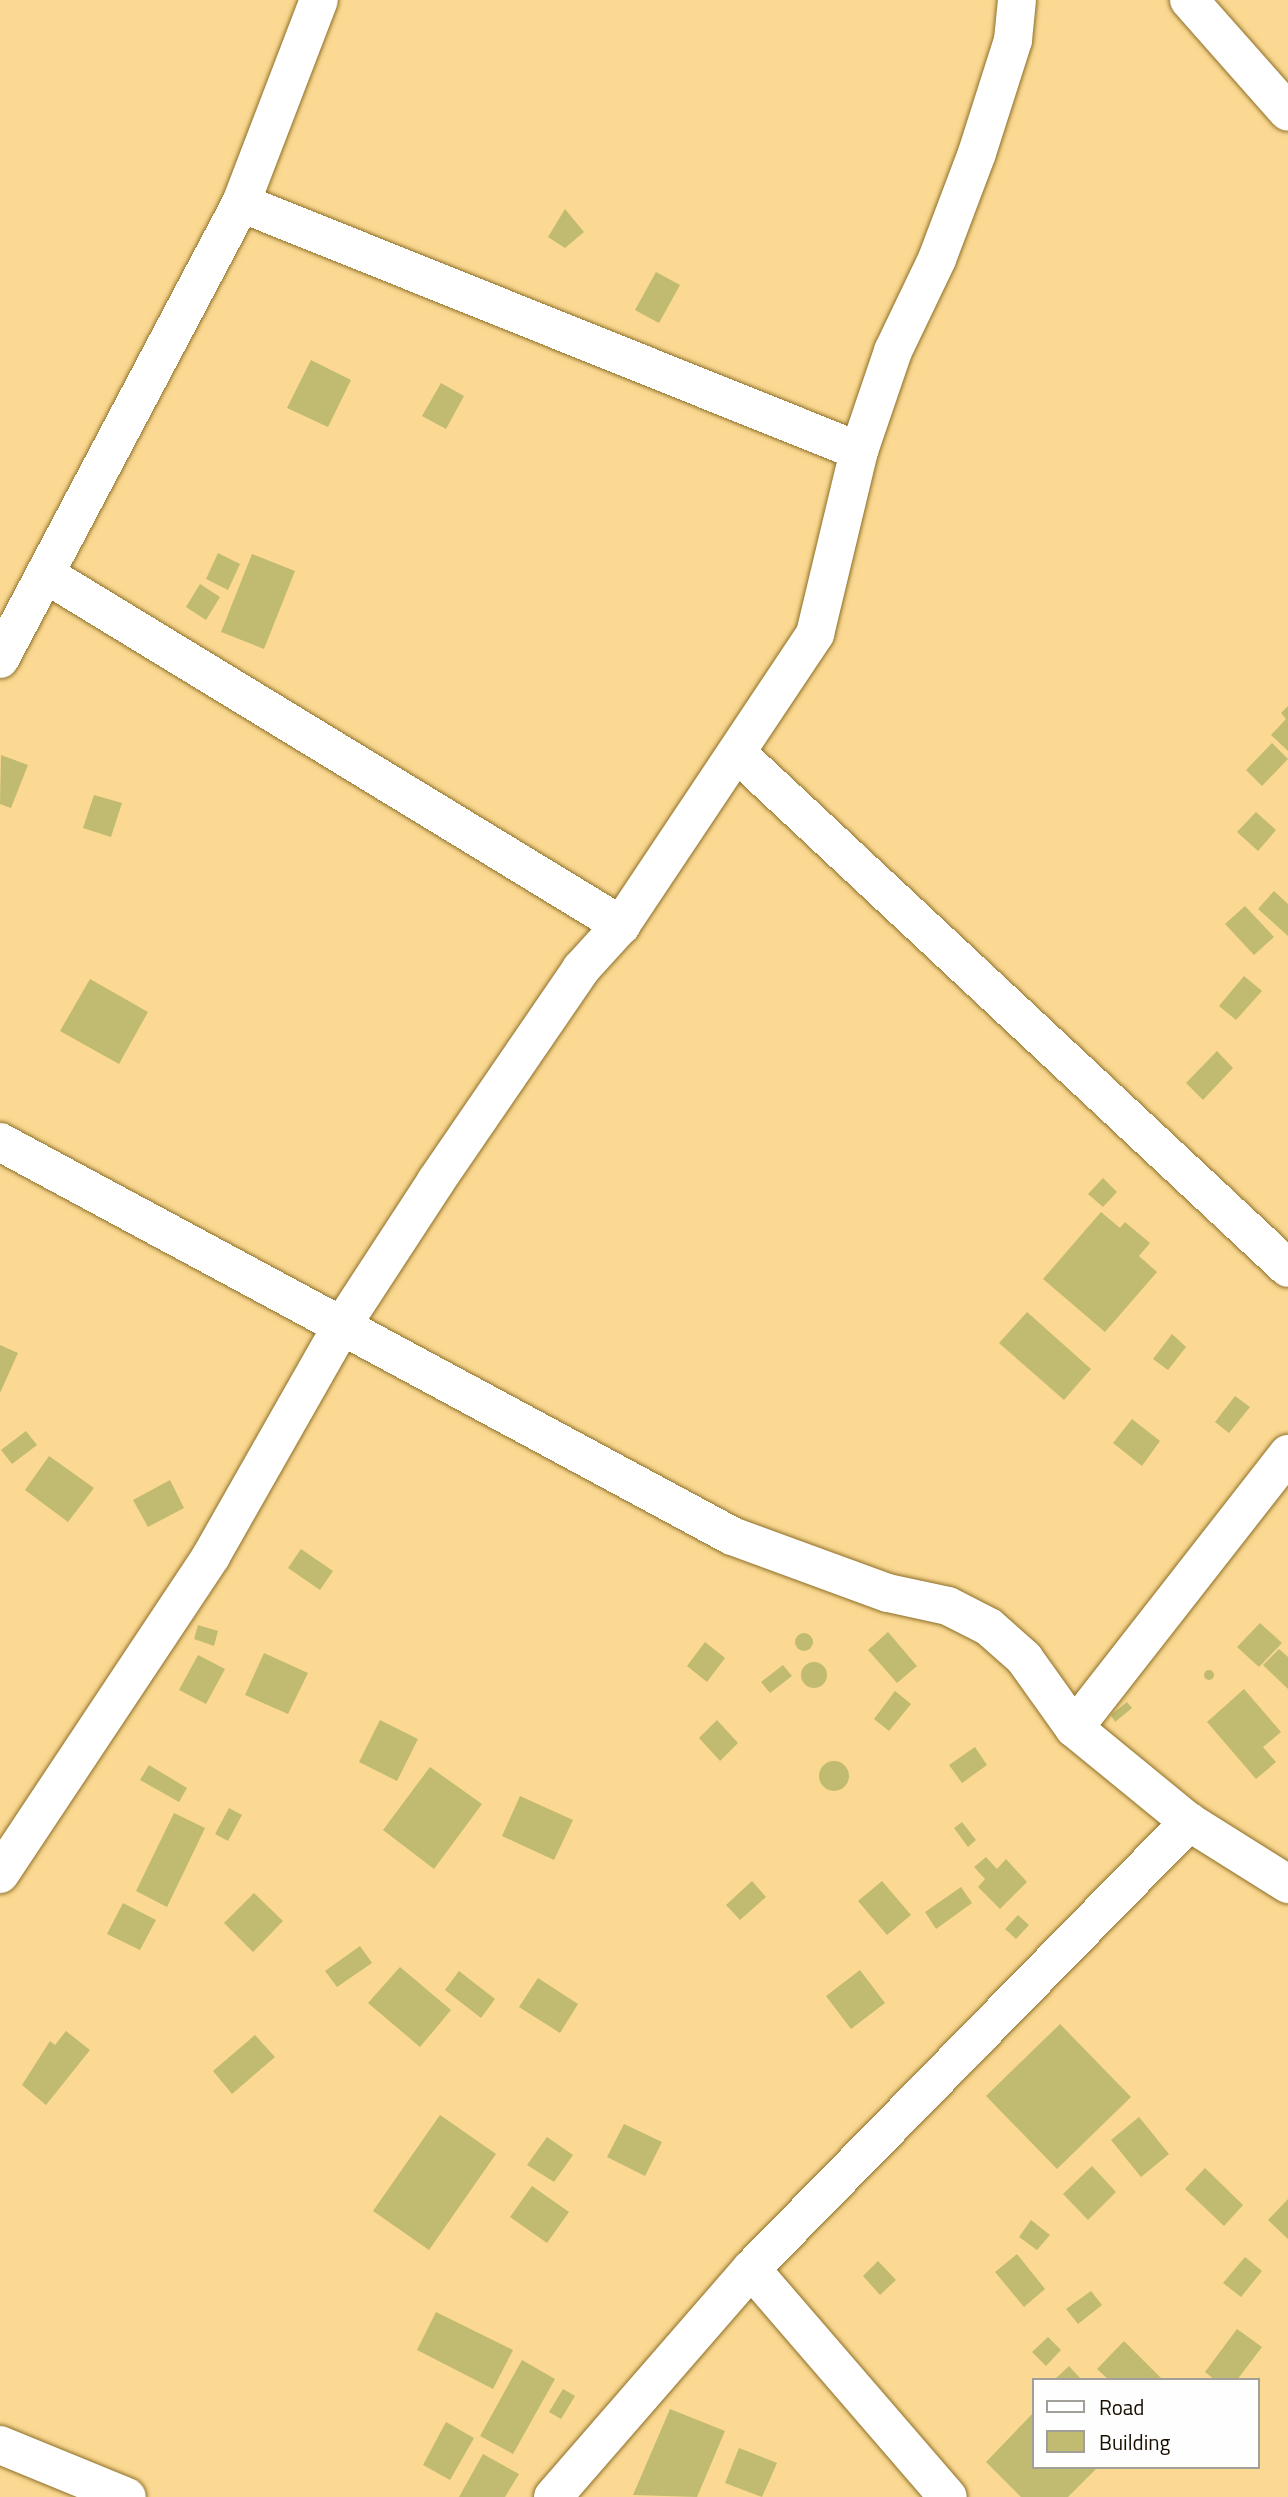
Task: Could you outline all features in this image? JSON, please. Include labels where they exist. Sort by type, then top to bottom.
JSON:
[{"type":"street","points":[[0,659],[168,348],[241,203],[319,0]]},
{"type":"street","points":[[0,1874],[211,1556],[341,1327],[581,969],[621,925],[739,755],[815,634],[859,451],[893,351],[937,259],[977,153],[1013,40],[1017,0]]},
{"type":"street","points":[[1189,0],[1288,112]]},
{"type":"street","points":[[241,203],[859,451]]},
{"type":"street","points":[[44,574],[621,925]]},
{"type":"street","points":[[739,755],[1288,1268]]},
{"type":"street","points":[[0,1142],[732,1536],[888,1593],[948,1606],[989,1627],[1024,1658],[1074,1728],[1189,1822],[1288,1884]]},
{"type":"street","points":[[1074,1728],[1288,1454]]},
{"type":"street","points":[[553,2497],[751,2269],[1189,1822]]},
{"type":"street","points":[[751,2269],[948,2497]]},
{"type":"street","points":[[0,2445],[127,2497]]},
{"type":"building","points":[[565,209],[584,232],[565,248],[548,237]]},
{"type":"building","points":[[656,272],[680,285],[659,323],[635,310]]},
{"type":"building","points":[[311,360],[351,380],[328,427],[287,408]]},
{"type":"building","points":[[441,383],[464,396],[446,429],[422,416]]},
{"type":"building","points":[[218,553],[240,564],[228,590],[206,579]]},
{"type":"building","points":[[252,554],[295,571],[264,649],[221,632]]},
{"type":"building","points":[[200,584],[220,597],[206,620],[186,607]]},
{"type":"building","points":[[1288,706],[1288,751],[1271,735],[1286,719],[1281,713]]},
{"type":"building","points":[[1272,743],[1288,759],[1262,786],[1246,770]]},
{"type":"building","points":[[1,755],[28,765],[11,808],[0,804]]},
{"type":"building","points":[[94,795],[122,803],[111,837],[83,828]]},
{"type":"building","points":[[1256,812],[1276,830],[1258,851],[1237,832]]},
{"type":"building","points":[[1274,891],[1288,904],[1288,936],[1258,909]]},
{"type":"building","points":[[1245,906],[1274,937],[1254,955],[1225,924]]},
{"type":"building","points":[[1244,976],[1262,991],[1236,1020],[1219,1006]]},
{"type":"building","points":[[90,979],[148,1012],[119,1064],[60,1031]]},
{"type":"building","points":[[1217,1051],[1233,1068],[1203,1100],[1186,1083]]},
{"type":"building","points":[[1103,1178],[1117,1192],[1103,1207],[1088,1194]]},
{"type":"building","points":[[1101,1212],[1120,1228],[1125,1222],[1150,1243],[1139,1256],[1157,1272],[1105,1332],[1043,1279]]},
{"type":"building","points":[[1027,1312],[1091,1369],[1064,1400],[999,1343]]},
{"type":"building","points":[[1172,1334],[1186,1347],[1168,1370],[1153,1359]]},
{"type":"building","points":[[0,1345],[18,1353],[0,1393]]},
{"type":"building","points":[[1235,1396],[1250,1407],[1229,1433],[1215,1422]]},
{"type":"building","points":[[1132,1419],[1160,1441],[1142,1466],[1113,1443]]},
{"type":"building","points":[[26,1431],[37,1445],[12,1464],[1,1450]]},
{"type":"building","points":[[49,1456],[94,1488],[68,1522],[25,1490]]},
{"type":"building","points":[[170,1480],[184,1508],[148,1527],[133,1500]]},
{"type":"building","points":[[301,1549],[333,1571],[320,1590],[288,1568]]},
{"type":"building","points":[[1260,1623],[1282,1643],[1259,1667],[1237,1647]]},
{"type":"building","points":[[198,1625],[218,1631],[214,1646],[194,1639]]},
{"type":"building","points":[[888,1632],[917,1666],[897,1683],[868,1650]]},
{"type":"building","points":[[804,1633],[810,1636],[813,1642],[810,1648],[804,1651],[798,1648],[795,1642],[798,1636]]},
{"type":"building","points":[[705,1642],[725,1658],[707,1682],[687,1666]]},
{"type":"building","points":[[1279,1649],[1288,1657],[1288,1689],[1263,1665]]},
{"type":"building","points":[[264,1653],[308,1673],[288,1714],[245,1695]]},
{"type":"building","points":[[198,1655],[225,1669],[206,1704],[179,1690]]},
{"type":"building","points":[[814,1662],[823,1666],[827,1675],[823,1684],[814,1688],[805,1684],[801,1675],[805,1666]]},
{"type":"building","points":[[783,1665],[792,1676],[770,1693],[761,1682]]},
{"type":"building","points":[[1209,1670],[1213,1671],[1213,1679],[1209,1680],[1205,1679],[1204,1675],[1205,1671]]},
{"type":"building","points":[[1244,1689],[1281,1732],[1263,1747],[1276,1762],[1256,1779],[1207,1722]]},
{"type":"building","points":[[895,1691],[911,1704],[889,1731],[874,1719]]},
{"type":"building","points":[[1127,1702],[1132,1708],[1115,1722],[1111,1715]]},
{"type":"building","points":[[380,1720],[418,1739],[397,1781],[359,1762]]},
{"type":"building","points":[[717,1720],[738,1743],[720,1761],[699,1738]]},
{"type":"building","points":[[975,1747],[987,1765],[962,1783],[949,1765]]},
{"type":"building","points":[[834,1761],[845,1765],[849,1776],[845,1787],[834,1791],[823,1787],[819,1776],[823,1765]]},
{"type":"building","points":[[149,1765],[187,1788],[179,1802],[140,1780]]},
{"type":"building","points":[[430,1767],[482,1804],[434,1869],[383,1830]]},
{"type":"building","points":[[520,1796],[573,1820],[554,1860],[502,1836]]},
{"type":"building","points":[[229,1808],[242,1815],[228,1841],[215,1834]]},
{"type":"building","points":[[174,1813],[205,1828],[167,1907],[136,1891]]},
{"type":"building","points":[[962,1822],[976,1840],[968,1847],[954,1828]]},
{"type":"building","points":[[986,1857],[997,1869],[1006,1859],[1027,1882],[1000,1909],[978,1887],[985,1879],[974,1867]]},
{"type":"building","points":[[752,1881],[766,1897],[740,1920],[726,1905]]},
{"type":"building","points":[[882,1881],[911,1915],[887,1935],[858,1901]]},
{"type":"building","points":[[961,1887],[972,1903],[936,1929],[925,1912]]},
{"type":"building","points":[[254,1893],[283,1921],[253,1952],[224,1923]]},
{"type":"building","points":[[123,1903],[156,1920],[140,1950],[107,1934]]},
{"type":"building","points":[[1018,1915],[1029,1925],[1016,1939],[1005,1929]]},
{"type":"building","points":[[360,1946],[372,1963],[337,1987],[325,1971]]},
{"type":"building","points":[[400,1967],[451,2010],[420,2047],[368,2003]]},
{"type":"building","points":[[860,1970],[885,2003],[851,2029],[826,1996]]},
{"type":"building","points":[[459,1971],[495,1999],[481,2018],[445,1990]]},
{"type":"building","points":[[538,1978],[578,2004],[560,2033],[519,2007]]},
{"type":"building","points":[[1060,2024],[1131,2097],[1057,2169],[986,2096]]},
{"type":"building","points":[[66,2031],[90,2050],[46,2105],[22,2085],[50,2041],[55,2045]]},
{"type":"building","points":[[255,2035],[275,2057],[232,2094],[213,2071]]},
{"type":"building","points":[[440,2115],[496,2154],[429,2250],[373,2211]]},
{"type":"building","points":[[1139,2117],[1169,2154],[1141,2177],[1111,2140]]},
{"type":"building","points":[[624,2124],[662,2142],[645,2176],[607,2157]]},
{"type":"building","points":[[547,2137],[573,2155],[554,2182],[527,2165]]},
{"type":"building","points":[[1092,2166],[1116,2192],[1088,2220],[1063,2194]]},
{"type":"building","points":[[1205,2168],[1243,2205],[1224,2226],[1185,2189]]},
{"type":"building","points":[[532,2186],[569,2212],[547,2243],[510,2217]]},
{"type":"building","points":[[1288,2199],[1288,2239],[1268,2220]]},
{"type":"building","points":[[1031,2220],[1050,2235],[1037,2250],[1019,2237]]},
{"type":"building","points":[[1017,2254],[1045,2289],[1024,2307],[995,2272]]},
{"type":"building","points":[[1245,2257],[1262,2271],[1241,2297],[1223,2283]]},
{"type":"building","points":[[878,2261],[896,2280],[880,2295],[863,2276]]},
{"type":"building","points":[[1091,2291],[1102,2305],[1078,2324],[1066,2309]]},
{"type":"building","points":[[436,2312],[513,2350],[493,2389],[417,2350]]},
{"type":"building","points":[[1237,2329],[1262,2347],[1239,2378],[1212,2378],[1205,2372]]},
{"type":"building","points":[[1048,2337],[1061,2350],[1046,2366],[1032,2352]]},
{"type":"building","points":[[1124,2341],[1161,2378],[1107,2378],[1097,2369]]},
{"type":"building","points":[[522,2360],[555,2379],[513,2454],[480,2436]]},
{"type":"building","points":[[1069,2366],[1080,2378],[1056,2378]]},
{"type":"building","points":[[563,2389],[575,2396],[561,2419],[549,2412]]},
{"type":"building","points":[[670,2409],[725,2431],[697,2497],[633,2495]]},
{"type":"building","points":[[1032,2414],[1032,2469],[1096,2469],[1068,2497],[1021,2497],[986,2462]]},
{"type":"building","points":[[446,2422],[474,2438],[450,2480],[423,2465]]},
{"type":"building","points":[[739,2448],[777,2463],[762,2497],[725,2483]]},
{"type":"building","points":[[483,2454],[519,2474],[505,2497],[459,2497]]}]
